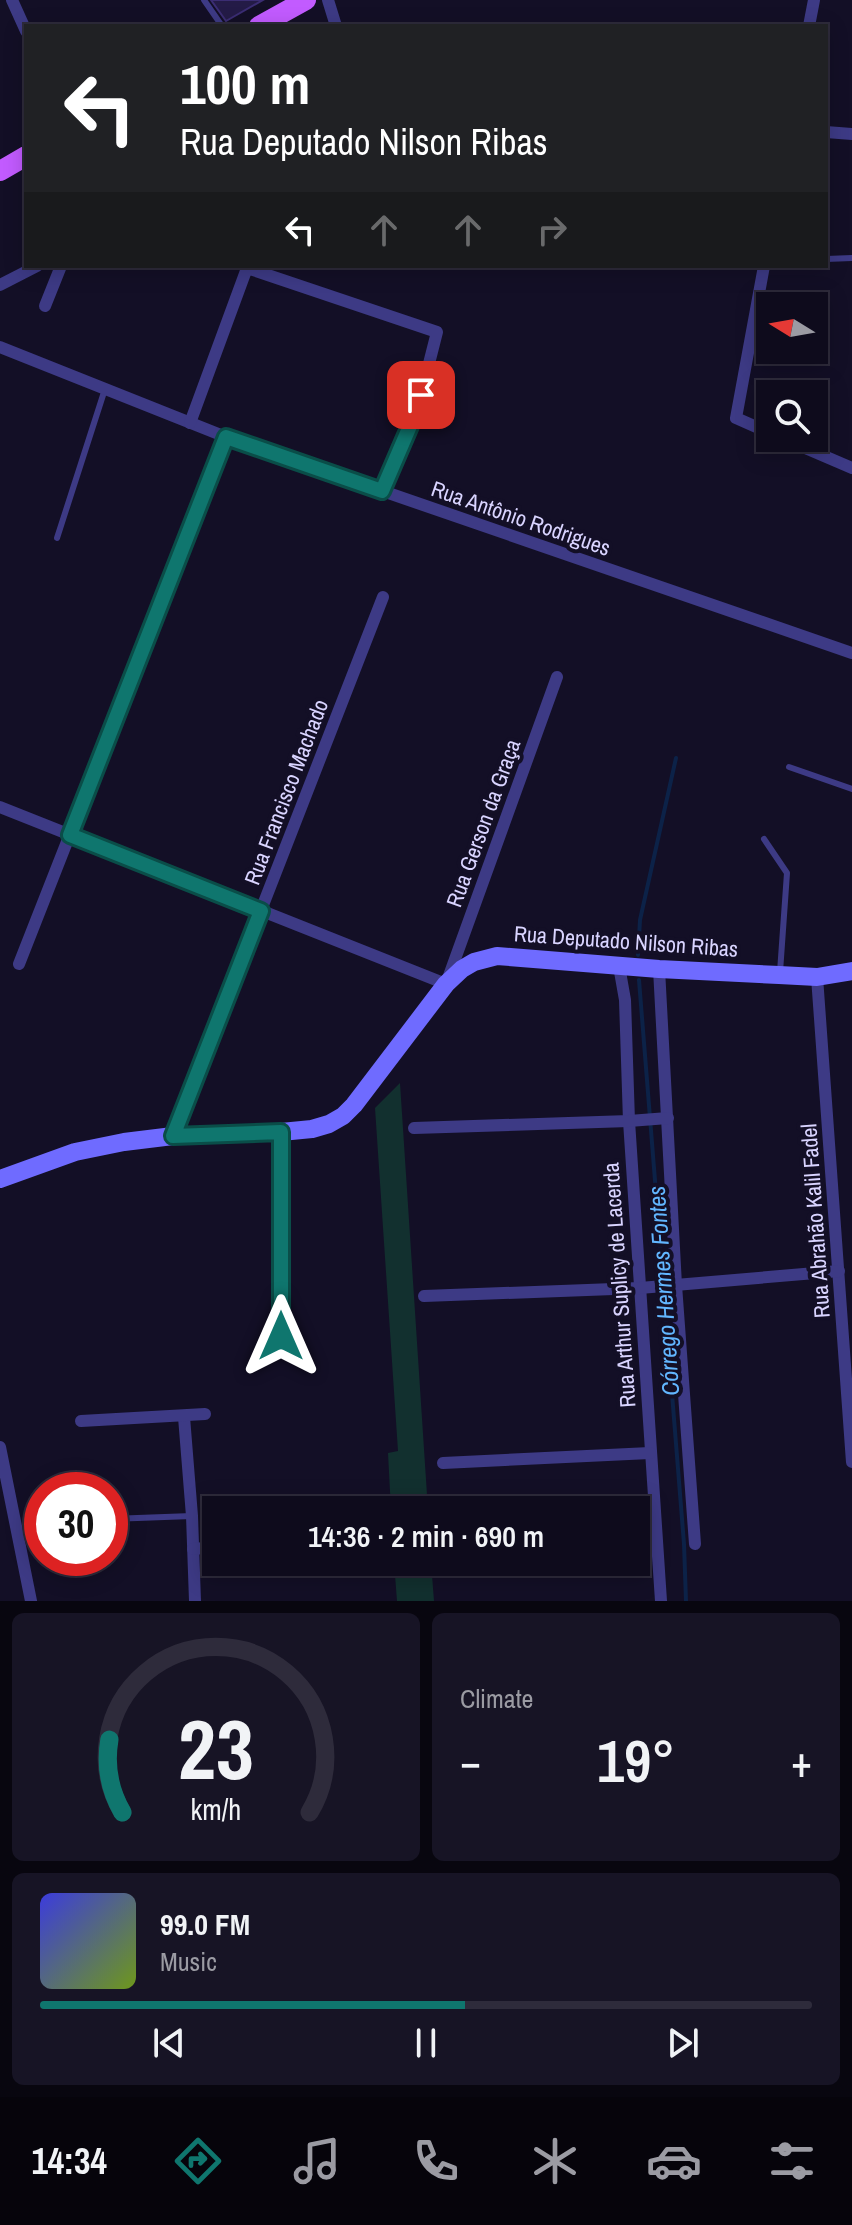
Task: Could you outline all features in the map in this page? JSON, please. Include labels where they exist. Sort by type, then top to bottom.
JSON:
[{"type":"main road","points":[[263,24],[306,0]]},
{"type":"main road","points":[[0,171],[24,157]]},
{"type":"street","points":[[12,0],[24,27]]},
{"type":"street","points":[[328,0],[335,24]]},
{"type":"street","points":[[809,24],[814,0]]},
{"type":"street","points":[[828,132],[852,134]]},
{"type":"street","points":[[0,285],[33,268]]},
{"type":"street","points":[[45,306],[60,268]]},
{"type":"street","points":[[190,423],[247,268],[437,332],[419,403],[382,491]]},
{"type":"street","points":[[756,427],[736,418],[764,268]]},
{"type":"street","name":"Rua Antônio Rodrigues","points":[[0,347],[226,437],[852,653]]},
{"type":"street","points":[[19,964],[226,437]]},
{"type":"street","points":[[815,452],[852,468]]},
{"type":"street","name":"Rua Francisco Machado","points":[[173,1136],[383,597]]},
{"type":"street","name":"Rua Gerson da Graça","points":[[446,984],[557,677]]},
{"type":"street","points":[[0,807],[446,984]]},
{"type":"street","name":"Rua Deputado Nilson Ribas","points":[[0,1179],[96,1146],[173,1136],[281,1132],[329,1124],[343,1116],[446,984],[474,962],[497,956],[817,977],[852,971]]},
{"type":"street","name":"Rua Arthur Suplicy de Lacerda","points":[[619,966],[625,1000],[629,1121],[661,1601]]},
{"type":"street","points":[[659,969],[676,1285],[695,1544]]},
{"type":"street","name":"Rua Abrahão Kalil Fadel","points":[[817,977],[852,1462]]},
{"type":"street","points":[[414,1128],[668,1118]]},
{"type":"street","points":[[281,1132],[281,1336]]},
{"type":"street","points":[[424,1296],[640,1288],[839,1271]]},
{"type":"street","points":[[81,1421],[205,1414]]},
{"type":"street","points":[[184,1417],[195,1601]]},
{"type":"street","points":[[0,1447],[31,1601]]},
{"type":"street","points":[[443,1463],[650,1453]]},
{"type":"street","points":[[193,1549],[202,1548]]},
{"type":"lane","points":[[204,0],[221,24]]},
{"type":"lane","points":[[828,259],[852,258]]},
{"type":"lane","points":[[57,538],[106,389]]},
{"type":"lane","points":[[789,767],[852,789]]},
{"type":"lane","points":[[764,839],[787,873],[783,956],[779,975]]},
{"type":"lane","points":[[128,1518],[192,1516]]},
{"type":"green space","points":[[400,1083],[427,1496],[390,1496],[388,1453],[398,1451],[375,1108]]},
{"type":"green space","points":[[395,1576],[432,1576],[434,1601],[397,1601]]},
{"type":"building","points":[[211,0],[263,0],[226,21]]},
{"type":"waterway","points":[[638,955],[640,920],[676,758]]},
{"type":"waterway","name":"Córrego Hermes Fontes","points":[[639,980],[686,1601]]},
{"type":"route","points":[[281,1336],[281,1132],[173,1136],[261,911],[70,835],[226,437],[382,491],[421,395]]}]
